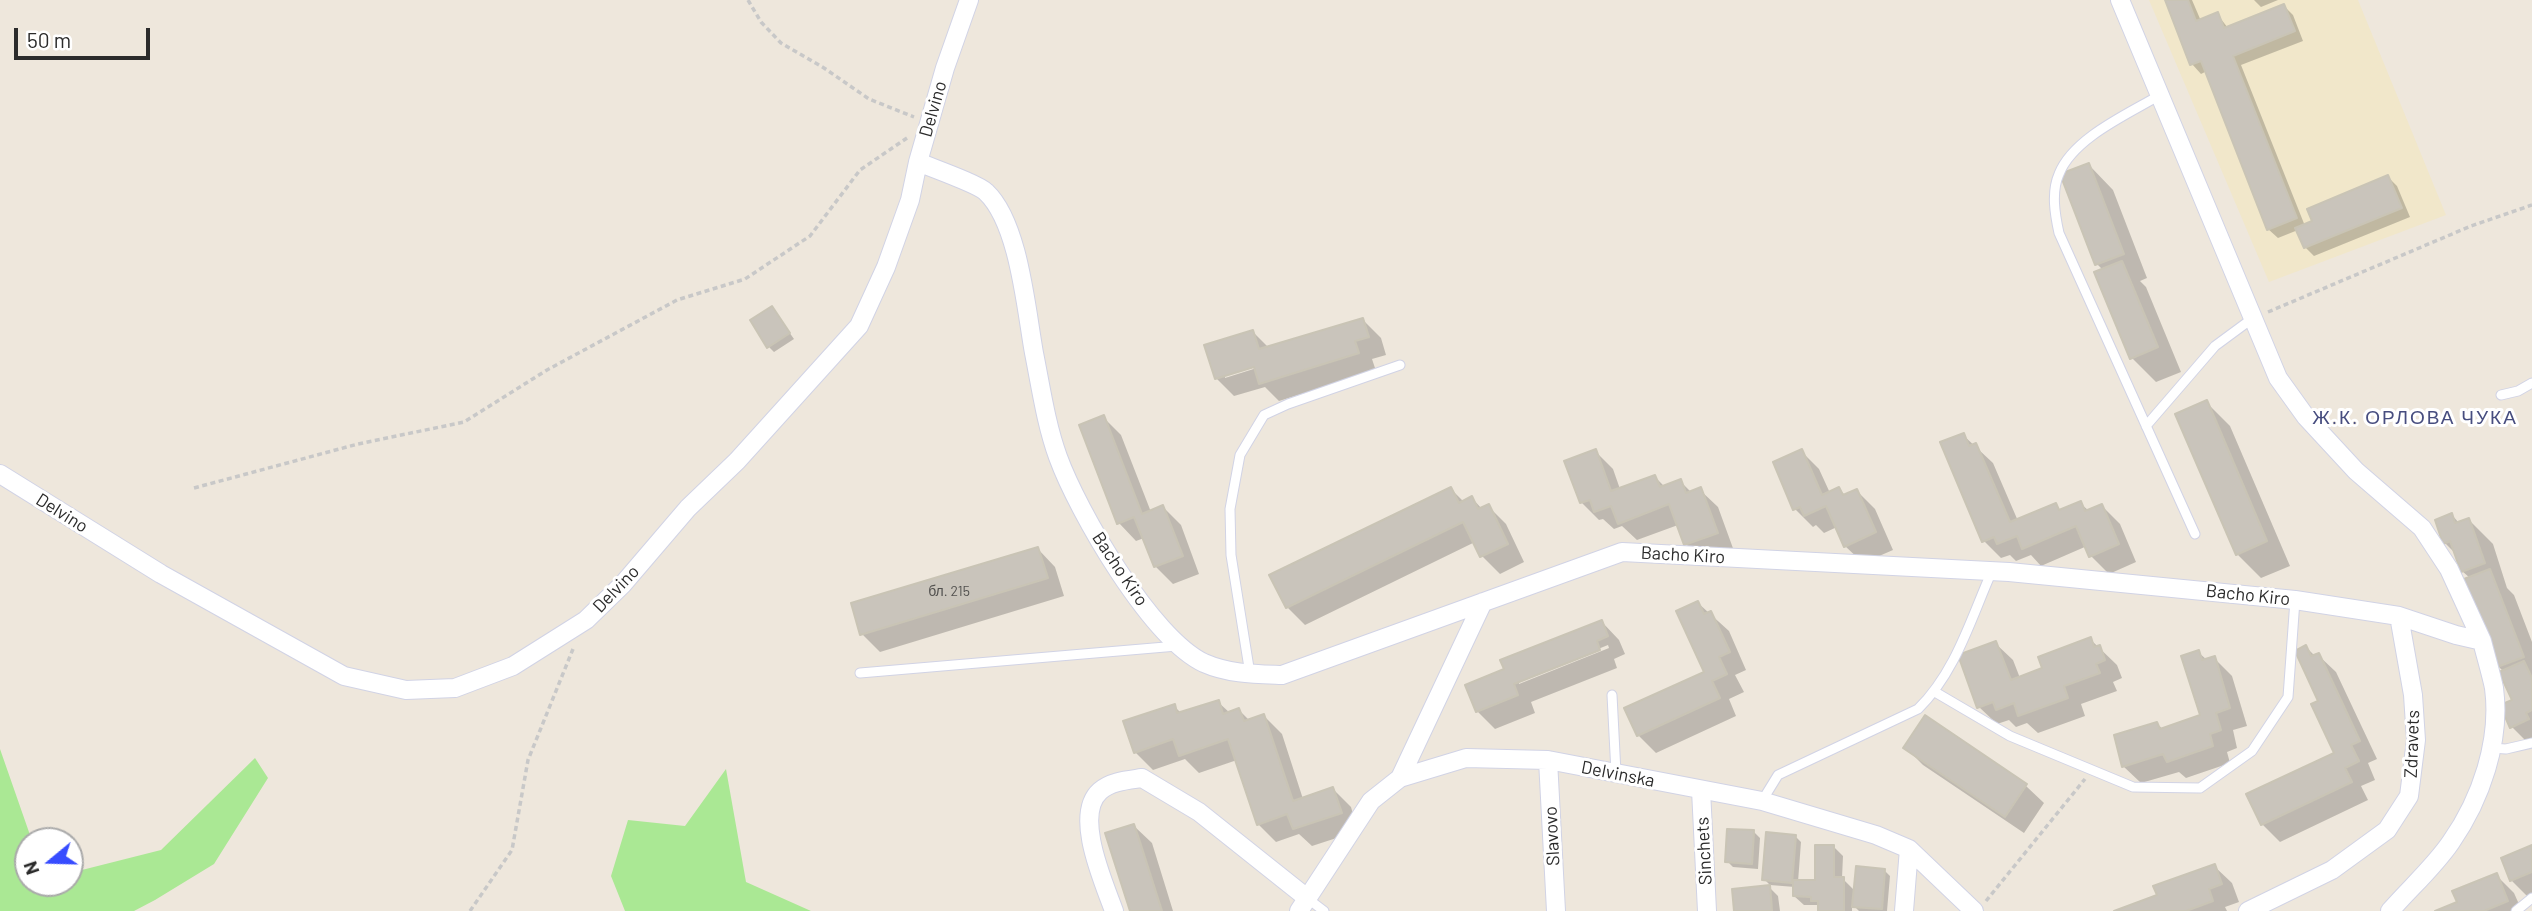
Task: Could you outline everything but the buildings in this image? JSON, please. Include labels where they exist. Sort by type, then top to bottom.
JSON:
[{"type":"street","name":"Delvino","points":[[0,474],[161,574],[344,676],[407,690],[455,688],[513,666],[586,620],[623,584],[688,508],[764,432],[859,326],[886,267],[906,212],[945,68],[969,0]]},
{"type":"street","points":[[2120,0],[2278,378],[2306,417],[2356,471],[2423,528],[2449,569],[2482,641],[2493,688],[2495,719],[2491,748],[2477,796],[2451,842],[2390,911]]},
{"type":"street","name":"Bacho Kiro","points":[[918,162],[985,191],[1004,218],[1014,246],[1043,400],[1057,455],[1080,508],[1141,603],[1177,646],[1204,663],[1239,674],[1282,675],[1622,552],[1992,571],[2295,600],[2399,617],[2482,641]]},
{"type":"street","points":[[1400,778],[1483,602]]},
{"type":"street","name":"Zdravets","points":[[2248,911],[2332,870],[2387,830],[2410,796],[2416,740],[2413,695],[2399,617]]},
{"type":"street","name":"Delvinska","points":[[1303,905],[1371,801],[1400,778],[1466,758],[1548,760],[1762,801],[1876,835],[1909,849],[1976,911]]},
{"type":"street","name":"Slavovo","points":[[1548,760],[1556,911]]},
{"type":"street","points":[[1114,911],[1096,862],[1090,829],[1090,807],[1100,791],[1117,782],[1142,778],[1199,811],[1303,905]]},
{"type":"street","name":"Sinchets","points":[[1701,790],[1707,911]]},
{"type":"street","points":[[1904,911],[1909,849]]},
{"type":"lane","points":[[2160,94],[2108,125],[2074,150],[2058,175],[2054,211],[2059,233],[2195,534]]},
{"type":"lane","points":[[2146,426],[2216,346],[2253,318]]},
{"type":"lane","points":[[1250,674],[1231,555],[1230,509],[1240,455],[1264,415],[1400,365]]},
{"type":"lane","points":[[2501,395],[2531,385]]},
{"type":"lane","points":[[1762,801],[1778,775],[1918,709],[1935,692],[1946,676],[1992,571]]},
{"type":"lane","points":[[1935,692],[2010,736],[2133,787],[2200,788],[2252,751],[2288,697],[2295,600]]},
{"type":"lane","points":[[860,673],[1177,646]]},
{"type":"lane","points":[[1612,695],[1616,774]]},
{"type":"lane","points":[[2491,748],[2506,749],[2532,743]]},
{"type":"lane","points":[[2516,911],[2532,898]]},
{"type":"lane","points":[[1303,905],[1324,911]]},
{"type":"path","points":[[748,0],[761,22],[781,43],[869,99],[930,124]]},
{"type":"path","points":[[194,488],[358,444],[464,422],[547,370],[677,300],[745,279],[810,236],[860,170],[930,124]]},
{"type":"path","points":[[2253,318],[2458,231],[2532,205]]},
{"type":"path","points":[[470,911],[512,850],[528,760],[586,620]]},
{"type":"path","points":[[1976,911],[2092,770]]},
{"type":"shaded area","points":[[2149,0],[2358,0],[2446,215],[2269,282]]},
{"type":"green space","points":[[0,749],[27,827],[14,827],[14,897],[84,897],[84,869],[161,850],[255,758],[268,778],[214,864],[134,911],[0,911]]},
{"type":"green space","points":[[726,769],[746,882],[811,911],[625,911],[611,876],[628,820],[685,826]]},
{"type":"district","name":"Ж.К. ОРЛОВА ЧУКА","points":[[2415,418]]}]
